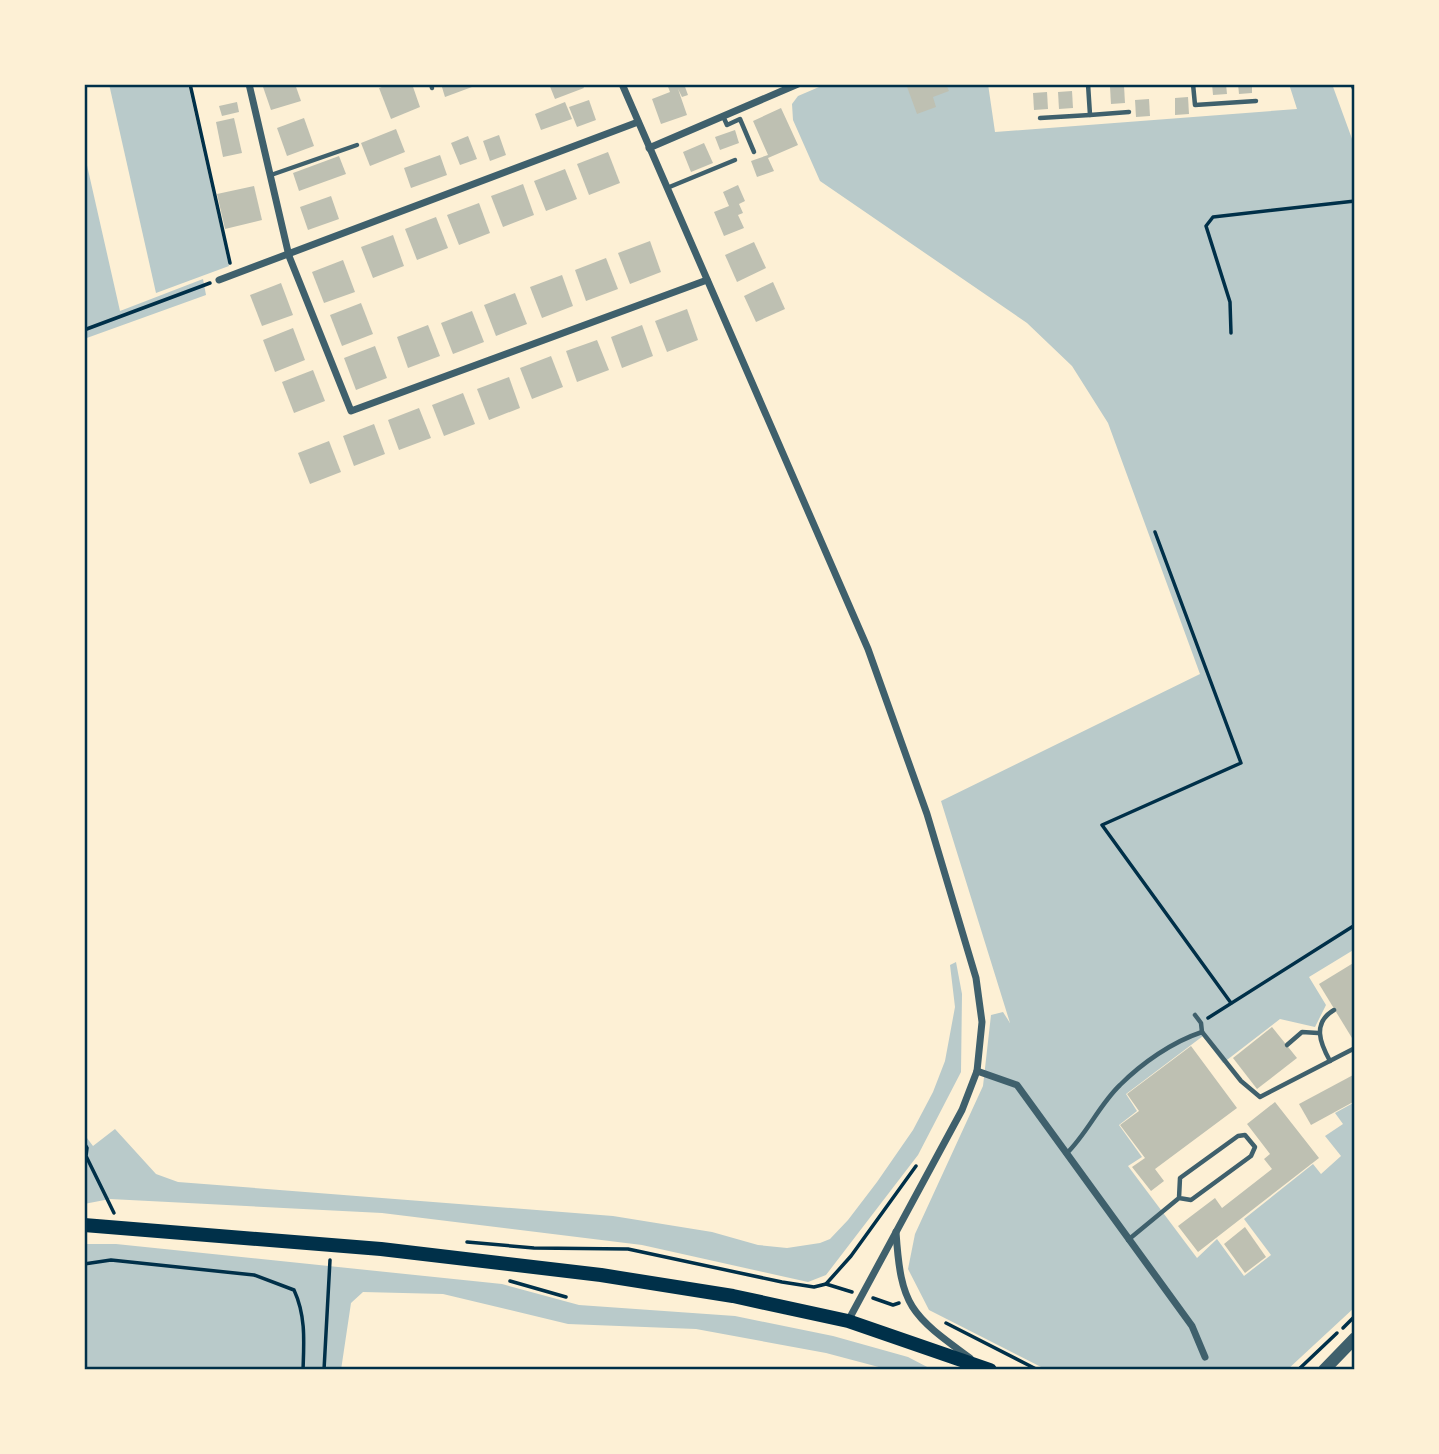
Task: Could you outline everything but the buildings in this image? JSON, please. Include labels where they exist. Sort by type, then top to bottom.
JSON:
[{"type":"main road","points":[[84,1225],[381,1249],[557,1269],[733,1296],[848,1321],[984,1367]]},
{"type":"street","points":[[249,84],[289,256],[352,411],[707,280]]},
{"type":"street","points":[[622,84],[868,649],[927,814],[976,978],[982,1022],[977,1071],[962,1110],[848,1321]]},
{"type":"street","points":[[649,149],[799,84]]},
{"type":"street","points":[[219,280],[289,256],[638,122]]},
{"type":"street","points":[[977,1071],[1017,1084],[1192,1326],[1205,1357]]},
{"type":"street","points":[[896,1231],[899,1277],[908,1300],[923,1324],[984,1367]]},
{"type":"street","points":[[1324,1370],[1355,1338]]},
{"type":"lane","points":[[1088,84],[1090,115]]},
{"type":"lane","points":[[1193,84],[1195,105],[1256,101]]},
{"type":"lane","points":[[1040,118],[1129,112]]},
{"type":"lane","points":[[723,116],[727,125],[740,119],[754,152]]},
{"type":"lane","points":[[271,176],[357,145]]},
{"type":"lane","points":[[667,188],[735,160]]},
{"type":"lane","points":[[1330,1061],[1320,1043],[1318,1033],[1328,1013],[1334,1010]]},
{"type":"lane","points":[[1195,1015],[1201,1023],[1202,1032],[1257,1097],[1263,1097],[1355,1048]]},
{"type":"lane","points":[[1066,1155],[1080,1141],[1119,1086],[1178,1040],[1202,1032]]},
{"type":"lane","points":[[1287,1045],[1302,1032],[1318,1033]]},
{"type":"lane","points":[[1128,1240],[1179,1198],[1180,1178],[1238,1136],[1245,1135],[1255,1147],[1251,1156],[1191,1200],[1179,1198]]},
{"type":"path","points":[[190,84],[233,275]]},
{"type":"path","points":[[1352,84],[1355,93]]},
{"type":"path","points":[[1231,333],[1230,302],[1206,226],[1213,218],[1355,201]]},
{"type":"path","points":[[84,330],[219,280]]},
{"type":"path","points":[[1155,532],[1241,764],[1102,825],[1231,1003]]},
{"type":"path","points":[[1201,1023],[1355,925]]},
{"type":"path","points":[[84,1143],[87,1147],[86,1158],[115,1214]]},
{"type":"path","points":[[826,1284],[896,1198],[922,1157]]},
{"type":"path","points":[[324,1370],[331,1257]]},
{"type":"path","points":[[84,1264],[111,1260],[254,1275],[294,1290],[302,1306],[303,1370]]},
{"type":"path","points":[[1298,1370],[1355,1316]]},
{"type":"shaded area","points":[[109,84],[188,84],[229,266],[156,293]]},
{"type":"shaded area","points":[[826,84],[988,84],[995,132],[1297,109],[1289,84],[1332,84],[1355,147],[1355,949],[1309,977],[1326,1005],[1315,1027],[1280,1019],[1223,1063],[1203,1036],[1126,1094],[1137,1111],[1119,1125],[1142,1157],[1128,1166],[1197,1258],[1217,1239],[1244,1276],[1271,1255],[1244,1219],[1313,1164],[1321,1174],[1341,1156],[1325,1136],[1343,1124],[1335,1113],[1355,1102],[1355,1307],[1287,1370],[1047,1370],[929,1310],[908,1269],[915,1234],[983,1086],[991,1015],[1003,1012],[1010,1023],[941,801],[1200,674],[1108,423],[1072,366],[1027,323],[820,181],[793,120],[792,104],[798,96]]},
{"type":"shaded area","points":[[84,152],[120,311],[203,279],[206,295],[84,339]]},
{"type":"shaded area","points":[[956,962],[962,994],[961,1072],[918,1155],[826,1275],[808,1282],[642,1245],[382,1213],[110,1199],[84,1204],[84,1134],[93,1146],[115,1129],[156,1174],[178,1182],[613,1216],[712,1232],[758,1245],[787,1248],[820,1243],[830,1239],[848,1220],[877,1182],[913,1130],[933,1092],[945,1061],[955,1007],[950,965]]},
{"type":"shaded area","points":[[84,1244],[116,1244],[502,1284],[579,1305],[735,1316],[833,1336],[908,1357],[933,1370],[890,1370],[826,1353],[696,1329],[568,1324],[443,1294],[363,1292],[351,1303],[341,1370],[84,1370]]}]
